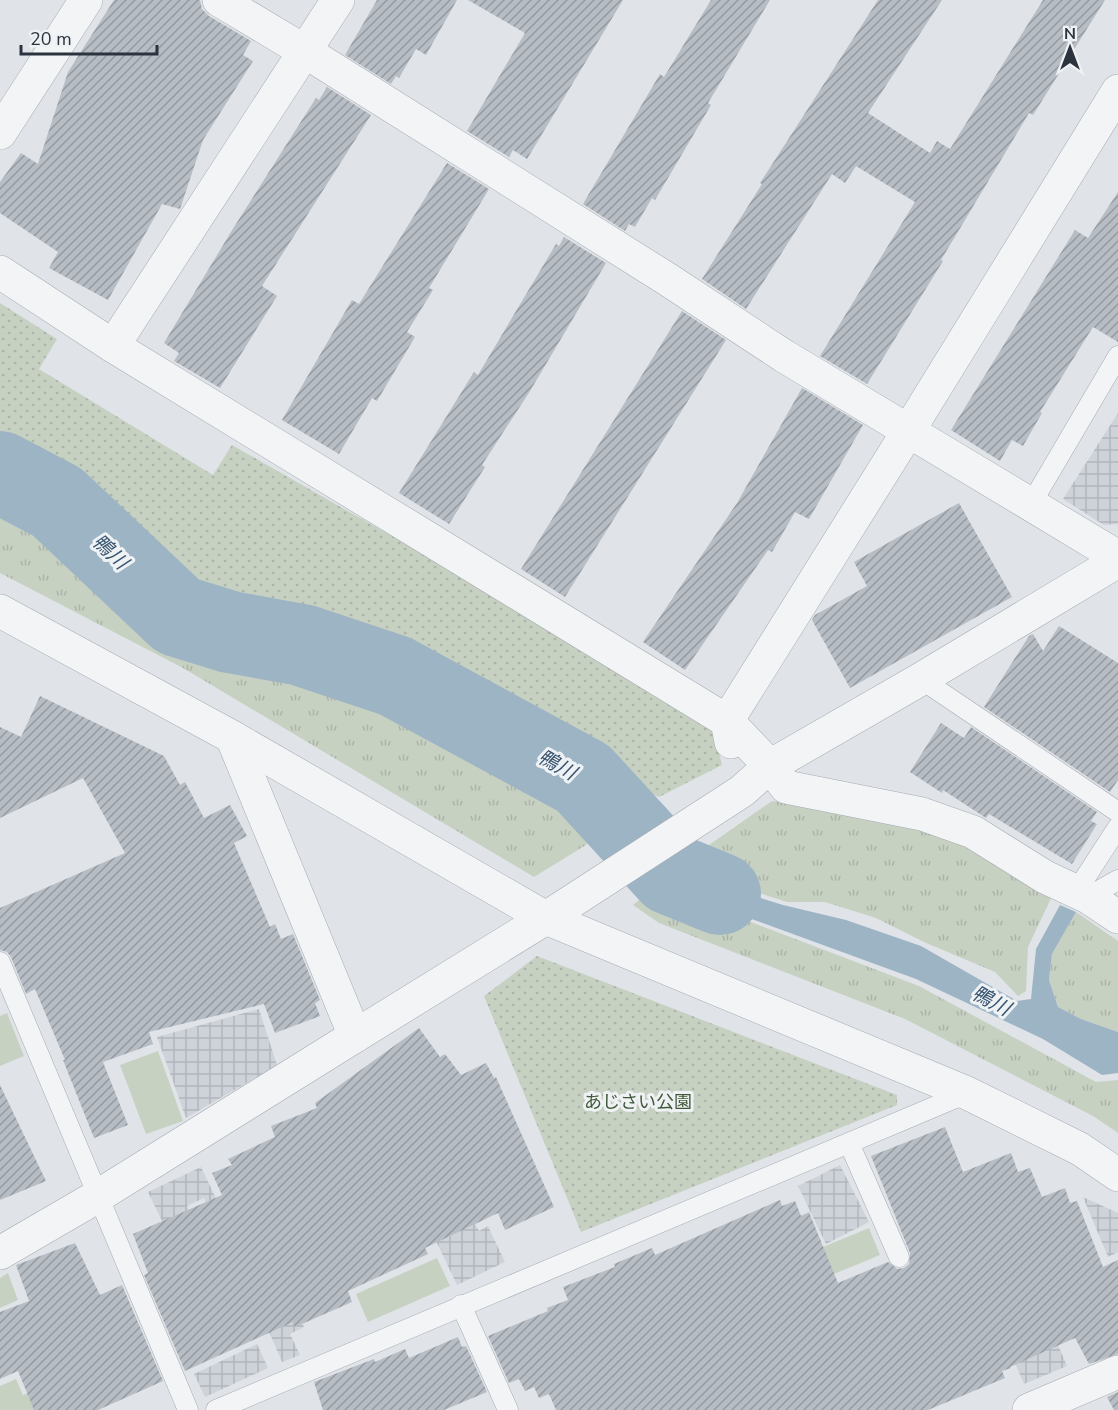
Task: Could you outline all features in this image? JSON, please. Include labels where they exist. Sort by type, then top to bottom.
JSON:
[{"type":"street","points":[[0,133],[86,0]]},
{"type":"street","points":[[0,1253],[98,1196],[546,918],[742,791],[770,766],[921,679],[1118,559],[1031,504],[784,356],[667,279],[306,52],[219,0]]},
{"type":"street","points":[[114,346],[338,0]]},
{"type":"street","points":[[742,791],[727,721],[1118,91]]},
{"type":"street","points":[[0,272],[114,346],[727,721],[770,766],[786,787],[922,814],[973,832],[1045,877],[1082,894],[1118,917]]},
{"type":"street","points":[[0,611],[232,737],[546,918],[967,1093],[1080,1149],[1118,1175]]},
{"type":"street","points":[[232,737],[355,1036]]},
{"type":"street","points":[[1029,1410],[1118,1372]]},
{"type":"lane","points":[[1031,504],[1118,356]]},
{"type":"lane","points":[[921,679],[1118,812]]},
{"type":"lane","points":[[1082,894],[1118,827]]},
{"type":"lane","points":[[1082,894],[1118,880]]},
{"type":"lane","points":[[0,962],[188,1410]]},
{"type":"lane","points":[[216,1410],[967,1093]]},
{"type":"lane","points":[[849,1143],[899,1257]]},
{"type":"lane","points":[[461,1305],[508,1410]]},
{"type":"shaded area","points":[[1118,413],[1118,524],[1104,525],[1063,499]]},
{"type":"shaded area","points":[[259,1009],[277,1065],[186,1118],[157,1037]]},
{"type":"shaded area","points":[[840,1165],[869,1222],[826,1244],[798,1186]]},
{"type":"shaded area","points":[[201,1167],[240,1249],[230,1254],[204,1198],[187,1206],[191,1215],[165,1227],[148,1192]]},
{"type":"shaded area","points":[[1083,1197],[1118,1213],[1118,1252],[1108,1257]]},
{"type":"shaded area","points":[[474,1222],[479,1231],[488,1226],[505,1262],[457,1285],[436,1241]]},
{"type":"shaded area","points":[[278,1267],[304,1327],[290,1334],[300,1355],[282,1362],[247,1280]]},
{"type":"shaded area","points":[[1039,1301],[1067,1366],[1024,1384],[996,1319]]},
{"type":"shaded area","points":[[257,1344],[268,1368],[205,1397],[194,1374]]},
{"type":"green space","points":[[0,303],[57,339],[39,369],[213,475],[232,445],[711,718],[722,765],[659,797],[607,774],[440,689],[418,667],[327,621],[224,613],[172,591],[114,525],[0,453]]},
{"type":"green space","points":[[0,486],[94,553],[176,630],[272,656],[390,695],[552,778],[597,823],[586,845],[534,877],[183,668],[0,573]]},
{"type":"green space","points":[[772,801],[910,822],[965,845],[1054,892],[1028,947],[1026,991],[1018,996],[995,972],[924,942],[876,918],[825,902],[787,902],[725,882],[686,861]]},
{"type":"green space","points":[[656,886],[919,986],[1096,1082],[1118,1080],[1118,1133],[1093,1116],[905,1019],[659,923],[633,905]]},
{"type":"green space","points":[[1076,912],[1118,941],[1118,1032],[1081,1019],[1058,1007],[1049,980],[1052,954]]},
{"type":"green space","name":"あじさい公園","points":[[537,956],[897,1095],[897,1105],[581,1232],[484,996]]},
{"type":"green space","points":[[7,1013],[24,1056],[0,1066],[0,1016]]},
{"type":"green space","points":[[158,1051],[183,1121],[146,1134],[120,1065]]},
{"type":"green space","points":[[869,1228],[880,1255],[754,1307],[743,1280]]},
{"type":"green space","points":[[437,1258],[450,1286],[368,1322],[356,1294]]},
{"type":"green space","points":[[8,1273],[18,1300],[0,1308],[0,1278]]},
{"type":"green space","points":[[16,1379],[23,1395],[55,1382],[39,1410],[0,1410],[0,1386]]},
{"type":"water","points":[[642,820],[680,865],[719,885],[783,905],[846,920],[921,946],[1017,1001],[1031,999],[1036,949],[1060,905],[1076,912],[1052,954],[1049,980],[1058,1007],[1081,1019],[1118,1032],[1118,1073],[1102,1075],[1043,1039],[916,979],[702,901],[656,880],[619,838]]},
{"type":"building","points":[[114,0],[200,0],[202,9],[209,16],[251,41],[243,55],[253,61],[203,140],[180,209],[162,204],[108,300],[49,268],[58,252],[0,213],[0,182],[21,153],[38,164],[68,72]]},
{"type":"building","points":[[377,0],[457,0],[426,55],[416,49],[399,78],[396,76],[391,84],[345,55]]},
{"type":"building","points":[[468,0],[623,0],[527,159],[513,150],[509,157],[467,131],[525,33]]},
{"type":"building","points":[[711,0],[770,0],[708,103],[711,105],[655,200],[652,198],[635,227],[629,224],[625,231],[583,204],[660,74],[664,77]]},
{"type":"building","points":[[878,0],[942,0],[868,113],[930,153],[937,141],[950,149],[1043,0],[1105,0],[1033,115],[1029,113],[941,260],[943,261],[867,384],[820,356],[915,202],[856,166],[845,183],[832,174],[746,309],[702,279],[762,184],[760,183]]},
{"type":"building","points":[[327,87],[371,115],[262,286],[277,296],[220,388],[174,361],[179,353],[164,343],[316,98],[319,100]]},
{"type":"building","points":[[447,163],[489,189],[429,288],[433,290],[407,332],[415,337],[377,401],[372,398],[339,454],[282,420],[352,300],[359,304]]},
{"type":"building","points":[[1118,192],[1118,342],[1093,327],[1040,412],[1042,413],[1023,446],[1012,440],[1000,461],[951,430],[1075,230],[1088,238]]},
{"type":"building","points":[[564,237],[606,263],[530,391],[482,465],[485,467],[449,524],[399,493],[474,372],[478,375],[556,244],[559,246]]},
{"type":"building","points":[[682,311],[726,340],[565,597],[521,569]]},
{"type":"building","points":[[802,388],[863,425],[809,519],[795,512],[772,552],[768,550],[685,670],[643,642],[737,503]]},
{"type":"building","points":[[959,503],[1012,597],[850,688],[812,620],[815,615],[867,586],[854,562]]},
{"type":"building","points":[[1059,626],[1118,663],[1118,780],[1110,792],[984,707],[1029,636],[1033,634],[1043,651]]},
{"type":"building","points":[[40,696],[164,756],[180,785],[185,782],[204,818],[230,805],[247,836],[234,843],[270,927],[275,924],[281,939],[293,934],[320,1000],[315,1003],[320,1016],[275,1033],[264,1004],[149,1032],[153,1044],[103,1062],[128,1125],[94,1138],[35,989],[26,994],[11,957],[7,952],[0,950],[0,908],[125,853],[83,778],[0,818],[0,727],[21,737]]},
{"type":"building","points":[[941,723],[964,738],[971,727],[1097,812],[1091,821],[1097,824],[1072,864],[989,814],[986,818],[910,772]]},
{"type":"building","points":[[419,1028],[440,1057],[445,1054],[461,1075],[486,1063],[494,1078],[496,1077],[554,1207],[505,1230],[498,1213],[425,1248],[428,1254],[348,1291],[352,1302],[295,1327],[293,1322],[185,1371],[144,1275],[148,1273],[133,1234],[222,1195],[212,1173],[232,1165],[228,1159],[275,1137],[271,1126],[317,1108],[315,1103]]},
{"type":"building","points":[[0,1085],[46,1181],[0,1200]]},
{"type":"building","points":[[945,1127],[963,1172],[1011,1153],[1018,1172],[1030,1168],[1042,1197],[1065,1188],[1070,1203],[1077,1201],[1103,1267],[1118,1260],[1118,1354],[1089,1364],[1075,1338],[1002,1371],[1005,1378],[928,1410],[556,1410],[549,1394],[539,1398],[534,1387],[525,1391],[519,1379],[509,1383],[488,1336],[548,1311],[547,1308],[568,1300],[563,1287],[615,1267],[614,1264],[652,1248],[655,1255],[780,1200],[782,1206],[795,1201],[801,1216],[809,1212],[838,1283],[888,1262],[897,1269],[904,1268],[909,1264],[910,1253],[871,1156]]},
{"type":"building","points":[[75,1243],[100,1295],[122,1285],[163,1381],[98,1410],[34,1410],[18,1371],[0,1379],[0,1312],[29,1301],[16,1265]]},
{"type":"building","points":[[458,1337],[462,1347],[466,1346],[487,1392],[444,1410],[323,1410],[314,1382],[374,1359],[375,1362],[405,1349],[409,1358]]},
{"type":"building","points":[[1118,1392],[1118,1410],[1114,1410],[1107,1397]]},
{"type":"waterway","name":"鴨川","points":[[0,472],[57,502],[178,616],[230,632],[302,645],[395,676],[583,778],[671,874],[720,894]]}]
